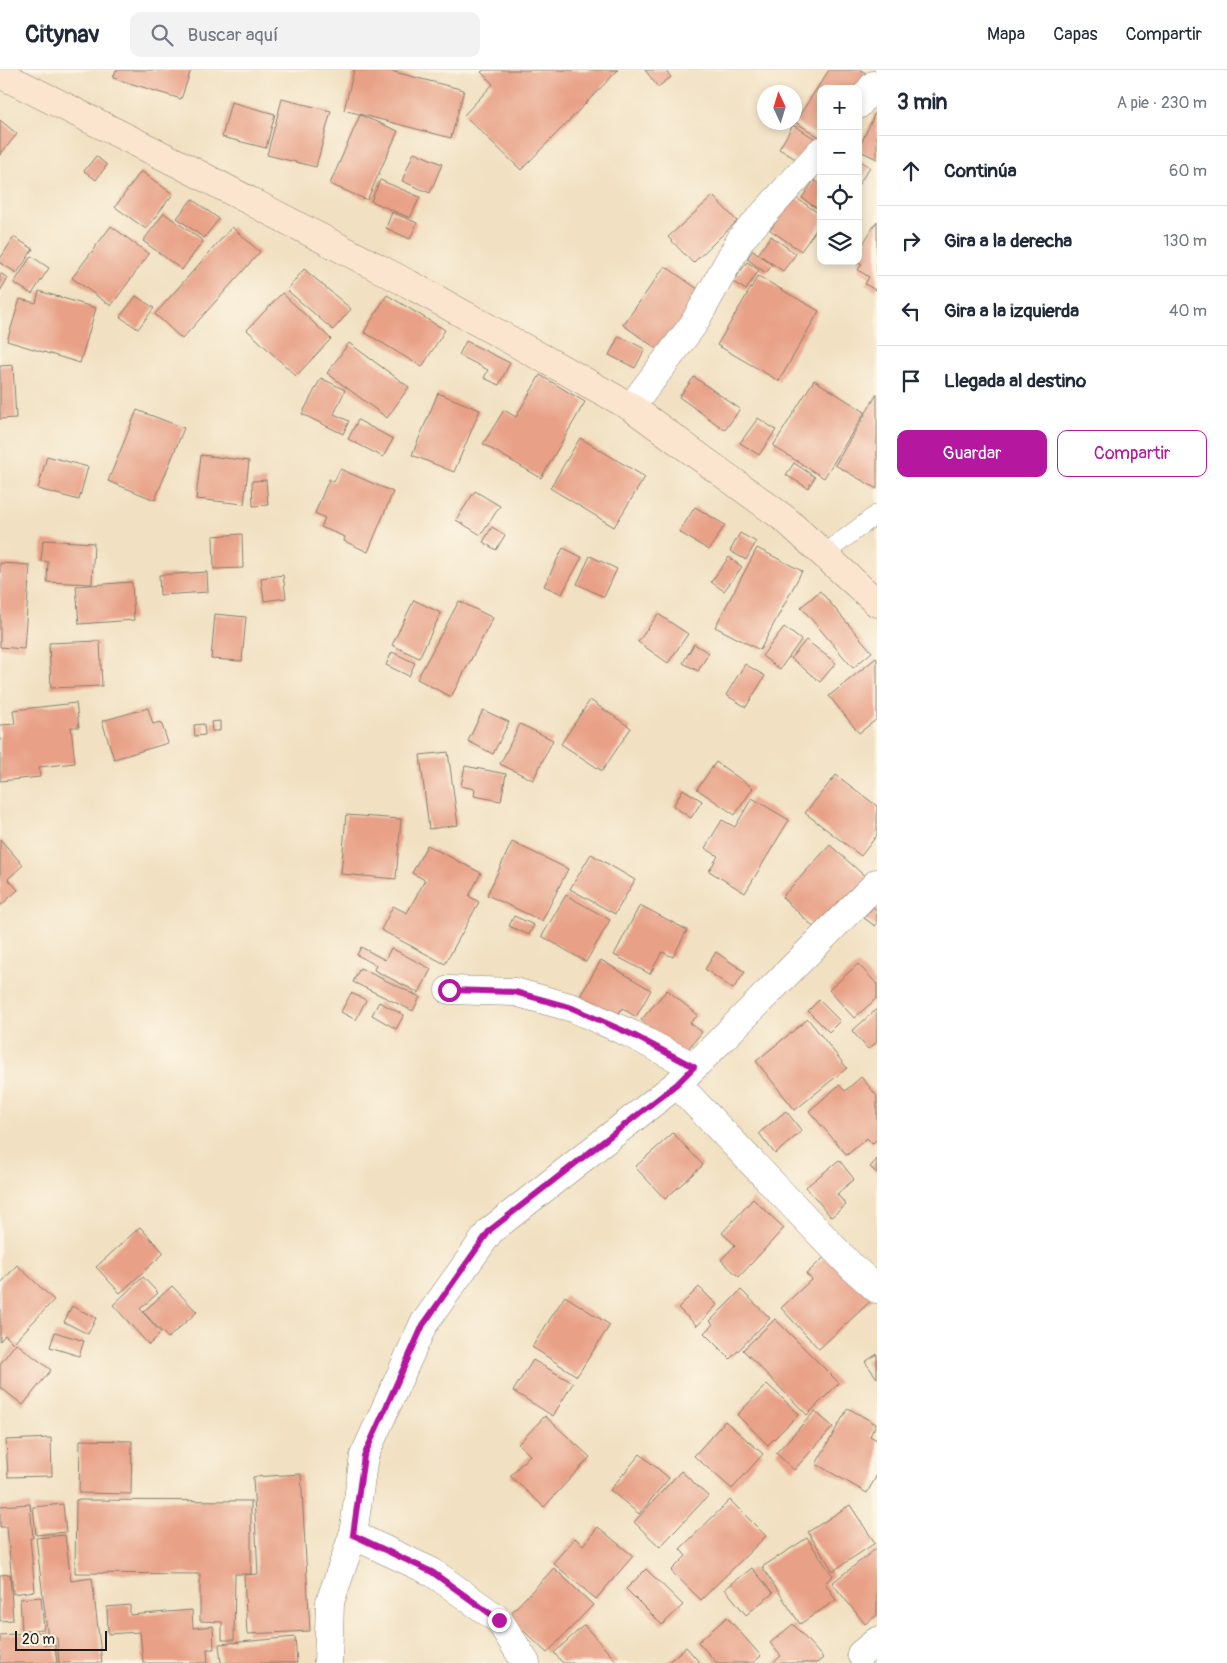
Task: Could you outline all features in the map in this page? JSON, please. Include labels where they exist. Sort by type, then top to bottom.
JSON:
[{"type":"main road","points":[[0,74],[185,167],[392,275],[631,407],[785,519],[877,603]]},
{"type":"street","points":[[631,407],[693,324],[741,239],[817,155]]},
{"type":"street","points":[[328,1663],[330,1602],[353,1535],[364,1456],[423,1325],[490,1230],[686,1075],[877,883]]},
{"type":"street","points":[[449,990],[515,992],[572,1008],[633,1035],[686,1075],[852,1266],[877,1289]]},
{"type":"street","points":[[353,1535],[432,1572],[499,1620],[526,1663]]},
{"type":"lane","points":[[824,554],[877,514]]},
{"type":"building","points":[[116,70],[191,70],[181,99],[113,78]]},
{"type":"building","points":[[354,70],[387,70],[464,90],[451,138],[344,110]]},
{"type":"building","points":[[484,70],[618,70],[521,170],[464,115],[493,84],[481,72]]},
{"type":"building","points":[[645,70],[665,70],[671,77],[658,87]]},
{"type":"building","points":[[829,70],[861,70],[870,76],[862,85],[819,85]]},
{"type":"building","points":[[817,88],[817,136],[802,126],[802,111]]},
{"type":"building","points":[[282,99],[331,111],[316,167],[267,155]]},
{"type":"building","points":[[231,102],[275,114],[266,148],[222,137]]},
{"type":"building","points":[[877,109],[877,159],[862,152],[862,141]]},
{"type":"building","points":[[360,115],[398,131],[367,200],[330,184]]},
{"type":"building","points":[[0,120],[17,134],[0,155]]},
{"type":"building","points":[[790,130],[801,130],[817,140],[817,144],[804,164],[779,149]]},
{"type":"building","points":[[414,152],[442,164],[430,193],[402,181]]},
{"type":"building","points":[[96,156],[107,165],[96,180],[84,171]]},
{"type":"building","points":[[862,162],[870,167],[862,179]]},
{"type":"building","points":[[141,171],[173,194],[146,229],[115,207]]},
{"type":"building","points":[[380,180],[420,197],[410,218],[371,201]]},
{"type":"building","points":[[814,180],[817,182],[817,208],[802,198]]},
{"type":"building","points":[[713,196],[737,221],[693,263],[668,237]]},
{"type":"building","points":[[793,196],[817,212],[817,229],[801,251],[770,230]]},
{"type":"building","points":[[192,199],[219,219],[204,238],[177,218]]},
{"type":"building","points":[[392,212],[417,223],[410,239],[386,228]]},
{"type":"building","points":[[164,213],[203,241],[182,270],[143,241]]},
{"type":"building","points":[[877,221],[877,291],[865,284],[869,277],[858,270],[862,265],[862,245]]},
{"type":"building","points":[[111,226],[149,254],[111,306],[72,278]]},
{"type":"building","points":[[232,227],[260,252],[182,339],[155,314]]},
{"type":"building","points":[[771,236],[796,254],[783,271],[758,254]]},
{"type":"building","points":[[14,237],[33,249],[17,273],[0,263],[0,259]]},
{"type":"building","points":[[753,250],[772,265],[766,273],[747,259]]},
{"type":"building","points":[[31,256],[49,268],[32,294],[14,283]]},
{"type":"building","points":[[747,262],[759,270],[746,290],[733,282]]},
{"type":"building","points":[[665,266],[702,292],[660,351],[623,325]]},
{"type":"building","points":[[304,269],[351,309],[333,330],[287,290]]},
{"type":"building","points":[[0,273],[8,278],[0,291]]},
{"type":"building","points":[[758,276],[819,311],[779,381],[717,345]]},
{"type":"building","points":[[39,291],[96,308],[80,363],[7,341],[20,299],[36,303]]},
{"type":"building","points":[[282,293],[331,339],[296,376],[247,330]]},
{"type":"building","points":[[387,295],[445,330],[422,367],[364,332]]},
{"type":"building","points":[[136,296],[154,308],[138,329],[120,317]]},
{"type":"building","points":[[619,336],[645,349],[635,368],[609,355]]},
{"type":"building","points":[[466,341],[510,363],[499,385],[484,378],[488,370],[459,355]]},
{"type":"building","points":[[349,343],[409,387],[387,418],[327,373]]},
{"type":"building","points":[[13,365],[16,418],[0,419],[0,366]]},
{"type":"building","points":[[540,375],[585,402],[541,478],[483,444],[504,410],[516,417]]},
{"type":"building","points":[[694,377],[740,409],[725,430],[679,397]]},
{"type":"building","points":[[321,378],[345,390],[334,414],[349,421],[343,434],[302,414]]},
{"type":"building","points":[[814,380],[865,412],[824,478],[773,446]]},
{"type":"building","points":[[438,393],[480,410],[454,472],[412,455]]},
{"type":"building","points":[[877,394],[877,489],[835,465]]},
{"type":"building","points":[[137,410],[184,428],[155,500],[108,481]]},
{"type":"building","points":[[758,418],[776,430],[759,455],[740,443]]},
{"type":"building","points":[[358,420],[393,439],[383,457],[348,439]]},
{"type":"building","points":[[580,438],[645,477],[614,527],[550,488]]},
{"type":"building","points":[[201,455],[249,461],[244,504],[196,499]]},
{"type":"building","points":[[47,456],[88,467],[79,500],[38,489]]},
{"type":"building","points":[[794,463],[815,477],[808,488],[786,475]]},
{"type":"building","points":[[340,469],[393,492],[368,552],[344,541],[345,537],[321,527],[325,518],[315,513],[329,479],[334,482]]},
{"type":"building","points":[[266,480],[268,505],[253,506],[252,481]]},
{"type":"building","points":[[475,491],[500,506],[481,535],[456,520]]},
{"type":"building","points":[[695,507],[725,525],[709,550],[679,532]]},
{"type":"building","points":[[492,527],[505,535],[496,550],[483,542]]},
{"type":"building","points":[[740,533],[756,542],[746,560],[730,551]]},
{"type":"building","points":[[242,534],[243,568],[214,569],[213,536]]},
{"type":"building","points":[[43,540],[94,543],[92,584],[47,582],[48,562],[41,561]]},
{"type":"building","points":[[563,548],[582,557],[562,594],[544,586]]},
{"type":"building","points":[[757,548],[802,571],[760,650],[715,627]]},
{"type":"building","points":[[590,556],[617,569],[604,597],[577,584]]},
{"type":"building","points":[[729,557],[742,567],[724,591],[711,582]]},
{"type":"building","points":[[0,563],[30,565],[24,649],[0,647]]},
{"type":"building","points":[[207,572],[208,592],[160,595],[159,575]]},
{"type":"building","points":[[283,575],[286,598],[264,601],[261,578]]},
{"type":"building","points":[[132,582],[134,620],[79,624],[76,586]]},
{"type":"building","points":[[820,591],[872,652],[853,668],[801,607]]},
{"type":"building","points":[[414,600],[441,613],[419,658],[392,645]]},
{"type":"building","points":[[459,601],[493,618],[451,697],[417,679]]},
{"type":"building","points":[[215,614],[246,617],[242,661],[211,659]]},
{"type":"building","points":[[658,614],[688,634],[668,663],[638,642]]},
{"type":"building","points":[[784,627],[801,640],[780,669],[762,656]]},
{"type":"building","points":[[806,640],[836,663],[820,682],[791,658]]},
{"type":"building","points":[[100,641],[102,686],[51,688],[49,643]]},
{"type":"building","points":[[694,644],[709,653],[698,671],[683,663]]},
{"type":"building","points":[[392,652],[415,663],[409,676],[386,665]]},
{"type":"building","points":[[876,658],[877,719],[859,733],[829,696]]},
{"type":"building","points":[[745,664],[765,676],[746,707],[726,695]]},
{"type":"building","points":[[590,700],[631,728],[602,771],[561,744]]},
{"type":"building","points":[[76,703],[79,727],[71,727],[75,763],[39,767],[40,777],[0,781],[0,725],[15,724],[13,710]]},
{"type":"building","points":[[148,708],[153,724],[161,722],[168,743],[114,759],[102,721]]},
{"type":"building","points":[[483,710],[509,722],[493,754],[468,741]]},
{"type":"building","points":[[220,721],[220,731],[212,731],[211,722]]},
{"type":"building","points":[[204,724],[205,735],[195,736],[194,725]]},
{"type":"building","points":[[520,724],[553,740],[533,780],[500,764]]},
{"type":"building","points":[[448,752],[458,825],[429,829],[420,755]]},
{"type":"building","points":[[716,762],[753,788],[735,815],[697,789]]},
{"type":"building","points":[[465,766],[506,774],[501,801],[474,796],[475,789],[461,786]]},
{"type":"building","points":[[836,775],[877,806],[877,835],[861,856],[805,813]]},
{"type":"building","points":[[683,789],[702,801],[691,818],[673,806]]},
{"type":"building","points":[[752,798],[789,820],[745,893],[709,871],[718,856],[705,848],[722,820],[735,827]]},
{"type":"building","points":[[346,815],[401,819],[396,879],[341,874]]},
{"type":"building","points":[[0,839],[23,865],[8,879],[18,890],[0,906]]},
{"type":"building","points":[[512,842],[568,869],[542,921],[487,895]]},
{"type":"building","points":[[427,845],[481,873],[469,896],[479,902],[445,964],[381,930],[393,906],[407,913],[425,880],[412,873]]},
{"type":"building","points":[[830,845],[869,880],[820,933],[782,897]]},
{"type":"building","points":[[591,854],[635,880],[615,914],[570,889]]},
{"type":"building","points":[[566,895],[610,920],[586,962],[542,936]]},
{"type":"building","points":[[640,905],[687,930],[673,957],[662,952],[650,974],[614,955]]},
{"type":"building","points":[[873,907],[877,910],[877,924],[875,926],[864,918]]},
{"type":"building","points":[[514,916],[534,925],[529,935],[509,926]]},
{"type":"building","points":[[361,947],[385,960],[391,948],[431,969],[419,993],[374,970],[376,965],[357,955]]},
{"type":"building","points":[[716,952],[745,972],[733,989],[705,969]]},
{"type":"building","points":[[601,960],[651,990],[636,1017],[622,1008],[615,1021],[578,1000]]},
{"type":"building","points":[[858,964],[877,984],[877,998],[854,1018],[829,990]]},
{"type":"building","points":[[360,968],[420,997],[413,1011],[353,982]]},
{"type":"building","points":[[667,990],[698,1015],[690,1023],[702,1032],[683,1055],[641,1020]]},
{"type":"building","points":[[351,993],[366,1000],[356,1020],[341,1012]]},
{"type":"building","points":[[819,1000],[840,1021],[829,1032],[808,1011]]},
{"type":"building","points":[[379,1002],[404,1015],[396,1029],[372,1015]]},
{"type":"building","points":[[877,1009],[877,1042],[868,1049],[852,1031]]},
{"type":"building","points":[[808,1019],[847,1068],[795,1110],[756,1061]]},
{"type":"building","points":[[861,1077],[877,1096],[877,1139],[872,1144],[867,1138],[847,1155],[809,1111],[839,1085],[845,1091]]},
{"type":"building","points":[[786,1111],[802,1131],[775,1154],[759,1133]]},
{"type":"building","points":[[673,1133],[703,1165],[665,1199],[635,1167]]},
{"type":"building","points":[[877,1159],[877,1173],[870,1167]]},
{"type":"building","points":[[839,1160],[854,1179],[837,1194],[846,1205],[831,1217],[806,1187]]},
{"type":"building","points":[[753,1199],[784,1228],[739,1277],[721,1260],[735,1245],[722,1233]]},
{"type":"building","points":[[140,1227],[164,1253],[120,1293],[96,1267]]},
{"type":"building","points":[[832,1250],[875,1297],[819,1349],[781,1308],[812,1279],[806,1274]]},
{"type":"building","points":[[17,1265],[54,1300],[13,1343],[5,1335],[0,1341],[0,1284]]},
{"type":"building","points":[[143,1277],[158,1293],[140,1309],[161,1333],[149,1345],[113,1305]]},
{"type":"building","points":[[172,1286],[197,1312],[168,1338],[143,1312]]},
{"type":"building","points":[[699,1287],[717,1305],[697,1326],[678,1308]]},
{"type":"building","points":[[741,1290],[770,1318],[730,1359],[704,1333],[713,1324],[710,1321]]},
{"type":"building","points":[[565,1296],[610,1325],[577,1376],[532,1347]]},
{"type":"building","points":[[72,1306],[96,1318],[88,1334],[64,1322]]},
{"type":"building","points":[[775,1319],[839,1383],[807,1415],[743,1350]]},
{"type":"building","points":[[55,1332],[84,1341],[79,1356],[50,1347]]},
{"type":"building","points":[[16,1343],[51,1370],[23,1405],[0,1387],[0,1364]]},
{"type":"building","points":[[877,1354],[877,1378],[865,1362]]},
{"type":"building","points":[[533,1360],[573,1383],[553,1416],[513,1391]]},
{"type":"building","points":[[767,1384],[799,1414],[768,1445],[737,1415]]},
{"type":"building","points":[[848,1408],[876,1424],[870,1436],[877,1440],[877,1475],[867,1493],[816,1464]]},
{"type":"building","points":[[815,1411],[833,1427],[794,1470],[776,1453]]},
{"type":"building","points":[[545,1416],[590,1457],[544,1507],[510,1476],[530,1455],[518,1444]]},
{"type":"building","points":[[725,1421],[763,1454],[732,1489],[694,1456]]},
{"type":"building","points":[[51,1438],[52,1476],[8,1477],[6,1440]]},
{"type":"building","points":[[80,1440],[132,1441],[131,1494],[79,1493]]},
{"type":"building","points":[[640,1454],[669,1478],[639,1514],[610,1490]]},
{"type":"building","points":[[681,1471],[708,1496],[660,1547],[634,1522]]},
{"type":"building","points":[[301,1474],[310,1631],[247,1634],[244,1575],[258,1574],[253,1477]]},
{"type":"building","points":[[76,1500],[251,1501],[251,1574],[235,1574],[234,1640],[222,1640],[222,1622],[200,1621],[200,1574],[75,1573]]},
{"type":"building","points":[[730,1500],[766,1536],[701,1600],[671,1571],[686,1556],[680,1549]]},
{"type":"building","points":[[30,1504],[33,1538],[30,1538],[35,1591],[13,1594],[7,1527],[0,1527],[0,1506]]},
{"type":"building","points":[[63,1504],[66,1532],[36,1535],[33,1507]]},
{"type":"building","points":[[850,1505],[875,1543],[833,1571],[808,1532]]},
{"type":"building","points":[[598,1527],[633,1556],[596,1599],[553,1563],[575,1538],[583,1545]]},
{"type":"building","points":[[65,1535],[71,1581],[92,1578],[102,1663],[59,1663],[57,1638],[48,1639],[36,1538]]},
{"type":"building","points":[[807,1538],[833,1576],[825,1583],[836,1600],[800,1624],[762,1567]]},
{"type":"building","points":[[877,1548],[877,1615],[865,1624],[832,1583]]},
{"type":"building","points":[[554,1568],[593,1605],[547,1653],[508,1616]]},
{"type":"building","points":[[752,1568],[773,1593],[746,1615],[725,1589]]},
{"type":"building","points":[[646,1569],[683,1605],[662,1625],[626,1589]]},
{"type":"building","points":[[10,1574],[13,1620],[0,1621],[0,1575]]},
{"type":"building","points":[[41,1597],[44,1629],[22,1631],[20,1599]]},
{"type":"building","points":[[130,1605],[130,1615],[192,1610],[193,1628],[213,1626],[214,1649],[207,1649],[208,1663],[143,1663],[140,1632],[108,1634],[107,1607]]},
{"type":"building","points":[[727,1617],[761,1656],[753,1663],[717,1663],[698,1642]]},
{"type":"building","points":[[793,1624],[823,1658],[817,1663],[773,1663],[781,1656],[770,1643]]},
{"type":"building","points":[[584,1625],[618,1663],[563,1663],[554,1653]]},
{"type":"building","points":[[43,1632],[44,1645],[55,1645],[57,1663],[0,1663],[0,1635]]},
{"type":"building","points":[[295,1637],[297,1663],[221,1663],[219,1644]]},
{"type":"building","points":[[686,1647],[700,1663],[667,1663]]},
{"type":"route","points":[[449,990],[515,992],[572,1008],[633,1035],[694,1067],[677,1084],[490,1230],[423,1325],[364,1456],[353,1535],[432,1572],[499,1620]]}]
